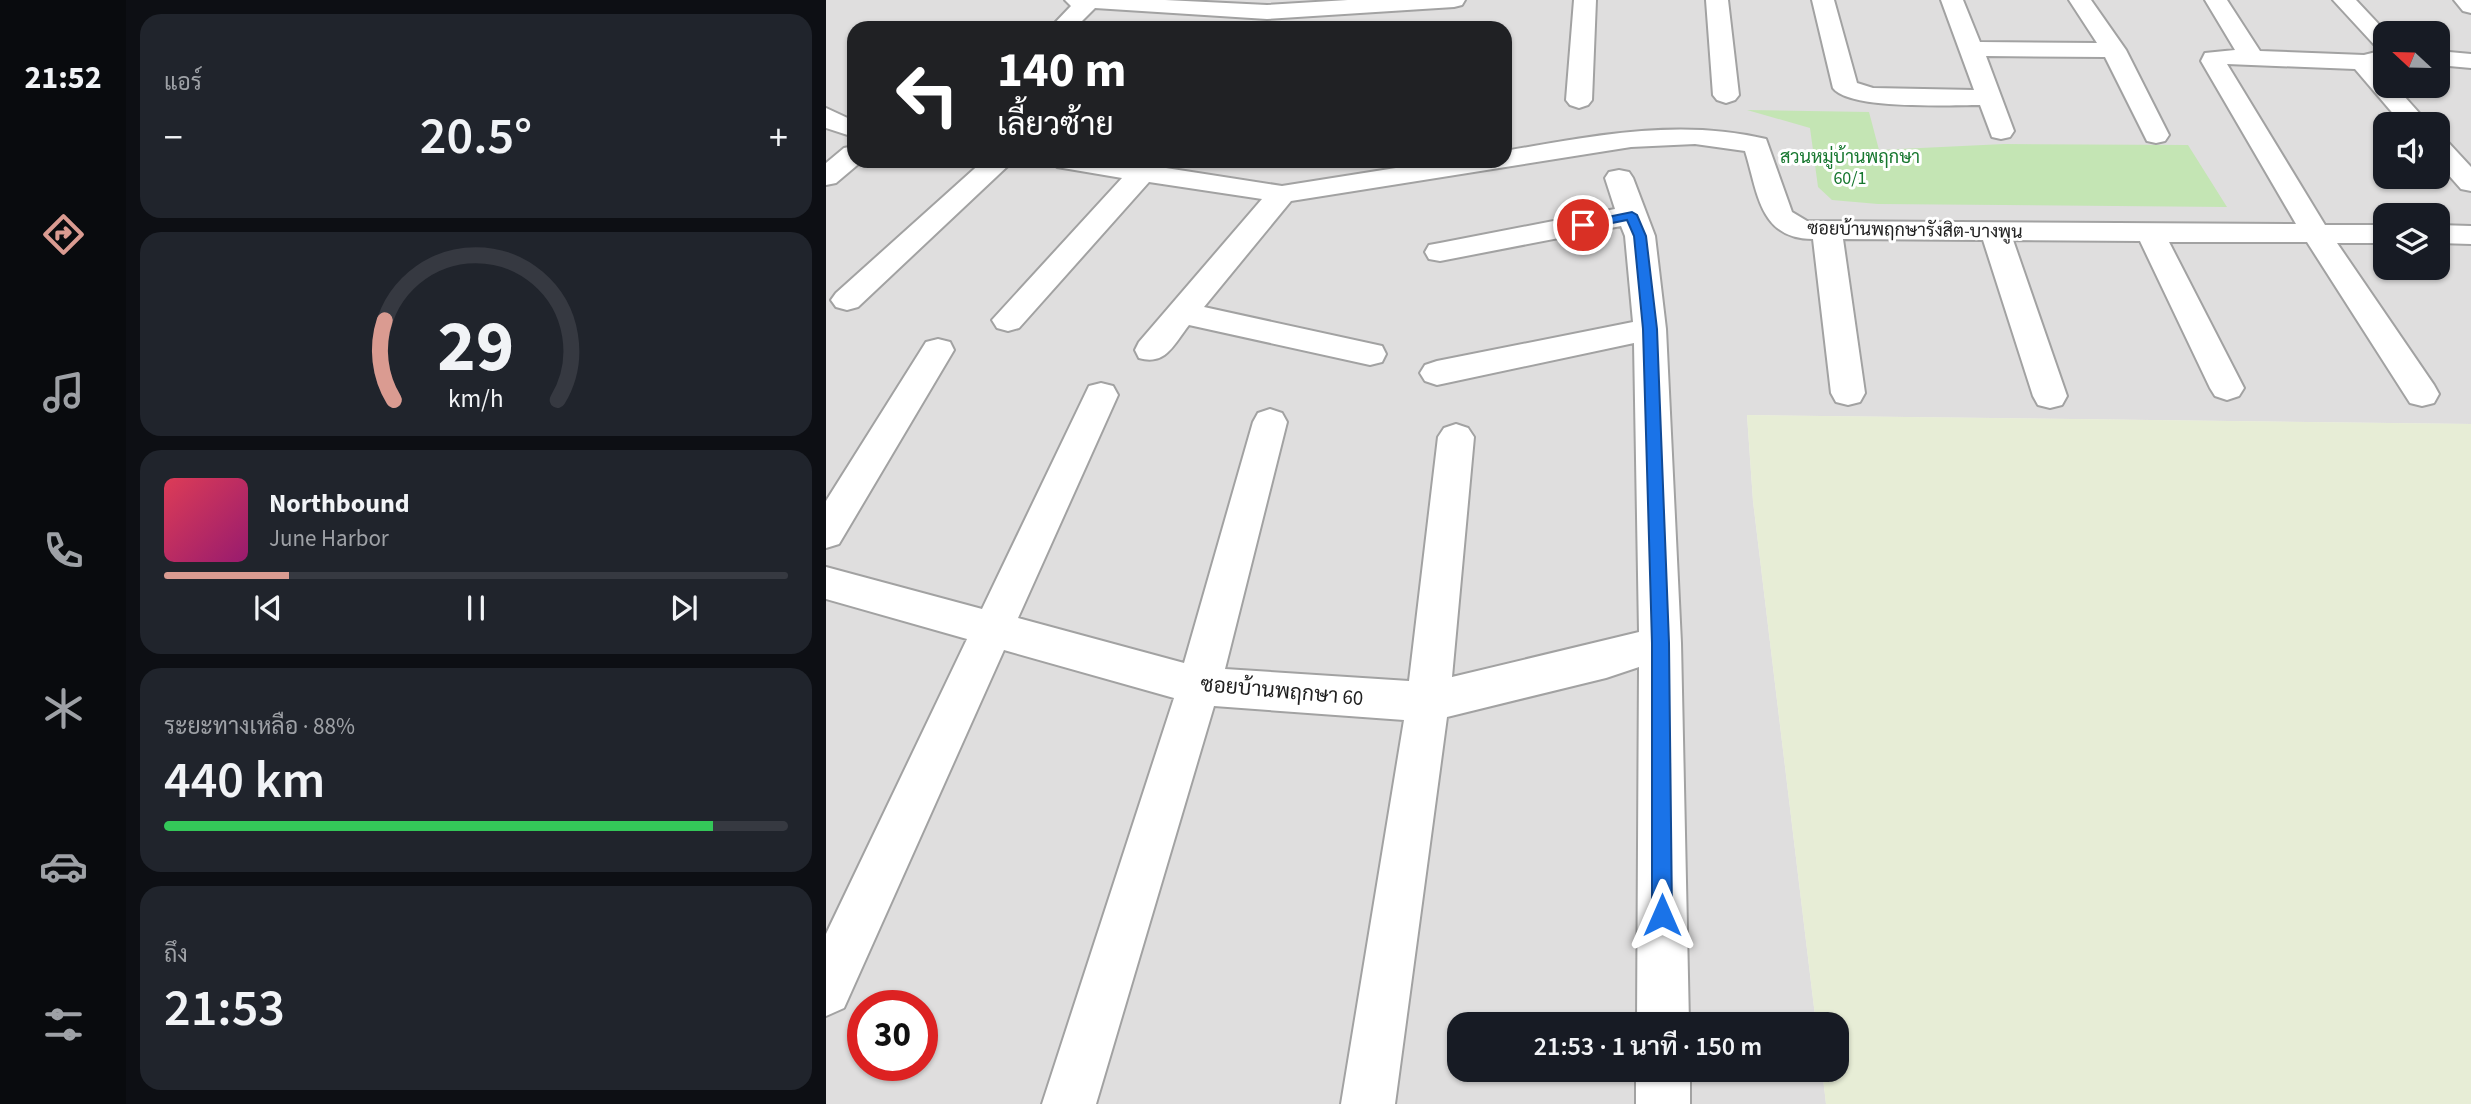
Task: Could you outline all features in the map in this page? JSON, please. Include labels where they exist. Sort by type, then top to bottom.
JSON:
[{"type":"street","points":[[1578,100],[1585,0]]},
{"type":"street","points":[[1717,0],[1726,95]]},
{"type":"street","points":[[1823,0],[1846,88],[1871,96],[1990,98]]},
{"type":"street","points":[[1952,0],[2001,131]]},
{"type":"street","points":[[2080,0],[2114,50],[2156,135]]},
{"type":"street","points":[[2216,0],[2252,58]]},
{"type":"street","points":[[2344,0],[2373,32]]},
{"type":"street","points":[[2465,0],[2471,6]]},
{"type":"street","points":[[1067,21],[1082,1],[1156,3],[1213,20],[1268,6],[1336,18],[1399,2],[1455,6]]},
{"type":"street","points":[[1971,49],[2114,50]]},
{"type":"street","points":[[2373,59],[2222,57],[2214,58],[2213,61],[2316,233],[2422,394]]},
{"type":"street","points":[[2450,59],[2471,61]]},
{"type":"street","points":[[2392,98],[2405,112]]},
{"type":"street","points":[[826,116],[847,128]]},
{"type":"street","name":"ซอยบ้านพฤกษารังสิต-บางพูน","points":[[1512,158],[1639,138],[1726,137],[1758,145],[1779,216],[1801,230],[2373,234]]},
{"type":"street","points":[[826,177],[847,160]]},
{"type":"street","points":[[2450,160],[2471,183]]},
{"type":"street","points":[[847,300],[991,168]]},
{"type":"street","points":[[1115,168],[1282,194],[1447,168]]},
{"type":"street","points":[[1008,320],[1143,172]]},
{"type":"street","points":[[1619,178],[1640,236],[1650,329],[1660,643],[1662,1012]]},
{"type":"street","points":[[1151,350],[1282,194]]},
{"type":"street","points":[[1440,253],[1632,215]]},
{"type":"street","points":[[1827,230],[1848,393]]},
{"type":"street","points":[[1995,231],[2050,396]]},
{"type":"street","points":[[2150,232],[2227,388]]},
{"type":"street","points":[[1182,313],[1370,354]]},
{"type":"street","points":[[1437,373],[1650,329]]},
{"type":"street","points":[[826,533],[938,350]]},
{"type":"street","points":[[826,990],[1101,396]]},
{"type":"street","points":[[1069,1104],[1199,686],[1270,422]]},
{"type":"street","points":[[1368,1104],[1428,702],[1457,438]]},
{"type":"street","name":"ซอยบ้านพฤกษา 60","points":[[826,583],[1199,686],[1428,702],[1606,660],[1660,643]]},
{"type":"street","points":[[1663,1082],[1663,1104]]},
{"type":"shaded area","points":[[826,0],[2471,0],[2471,424],[1747,415],[1753,501],[1815,1012],[1447,1012],[1447,1082],[1823,1082],[1826,1104],[826,1104]]},
{"type":"green space","name":"สวนหมู่บ้านพฤกษา 60/1","points":[[1747,110],[1869,112],[1879,150],[2004,144],[2188,145],[2227,207],[1878,204],[1832,200],[1818,187],[1810,128]]},
{"type":"green space","points":[[1747,415],[2471,424],[2471,1104],[1826,1104],[1823,1082],[1849,1082],[1849,1012],[1815,1012],[1753,501]]},
{"type":"route","points":[[1583,225],[1632,215],[1633,224],[1640,236],[1650,329],[1660,643],[1662,915]]}]
